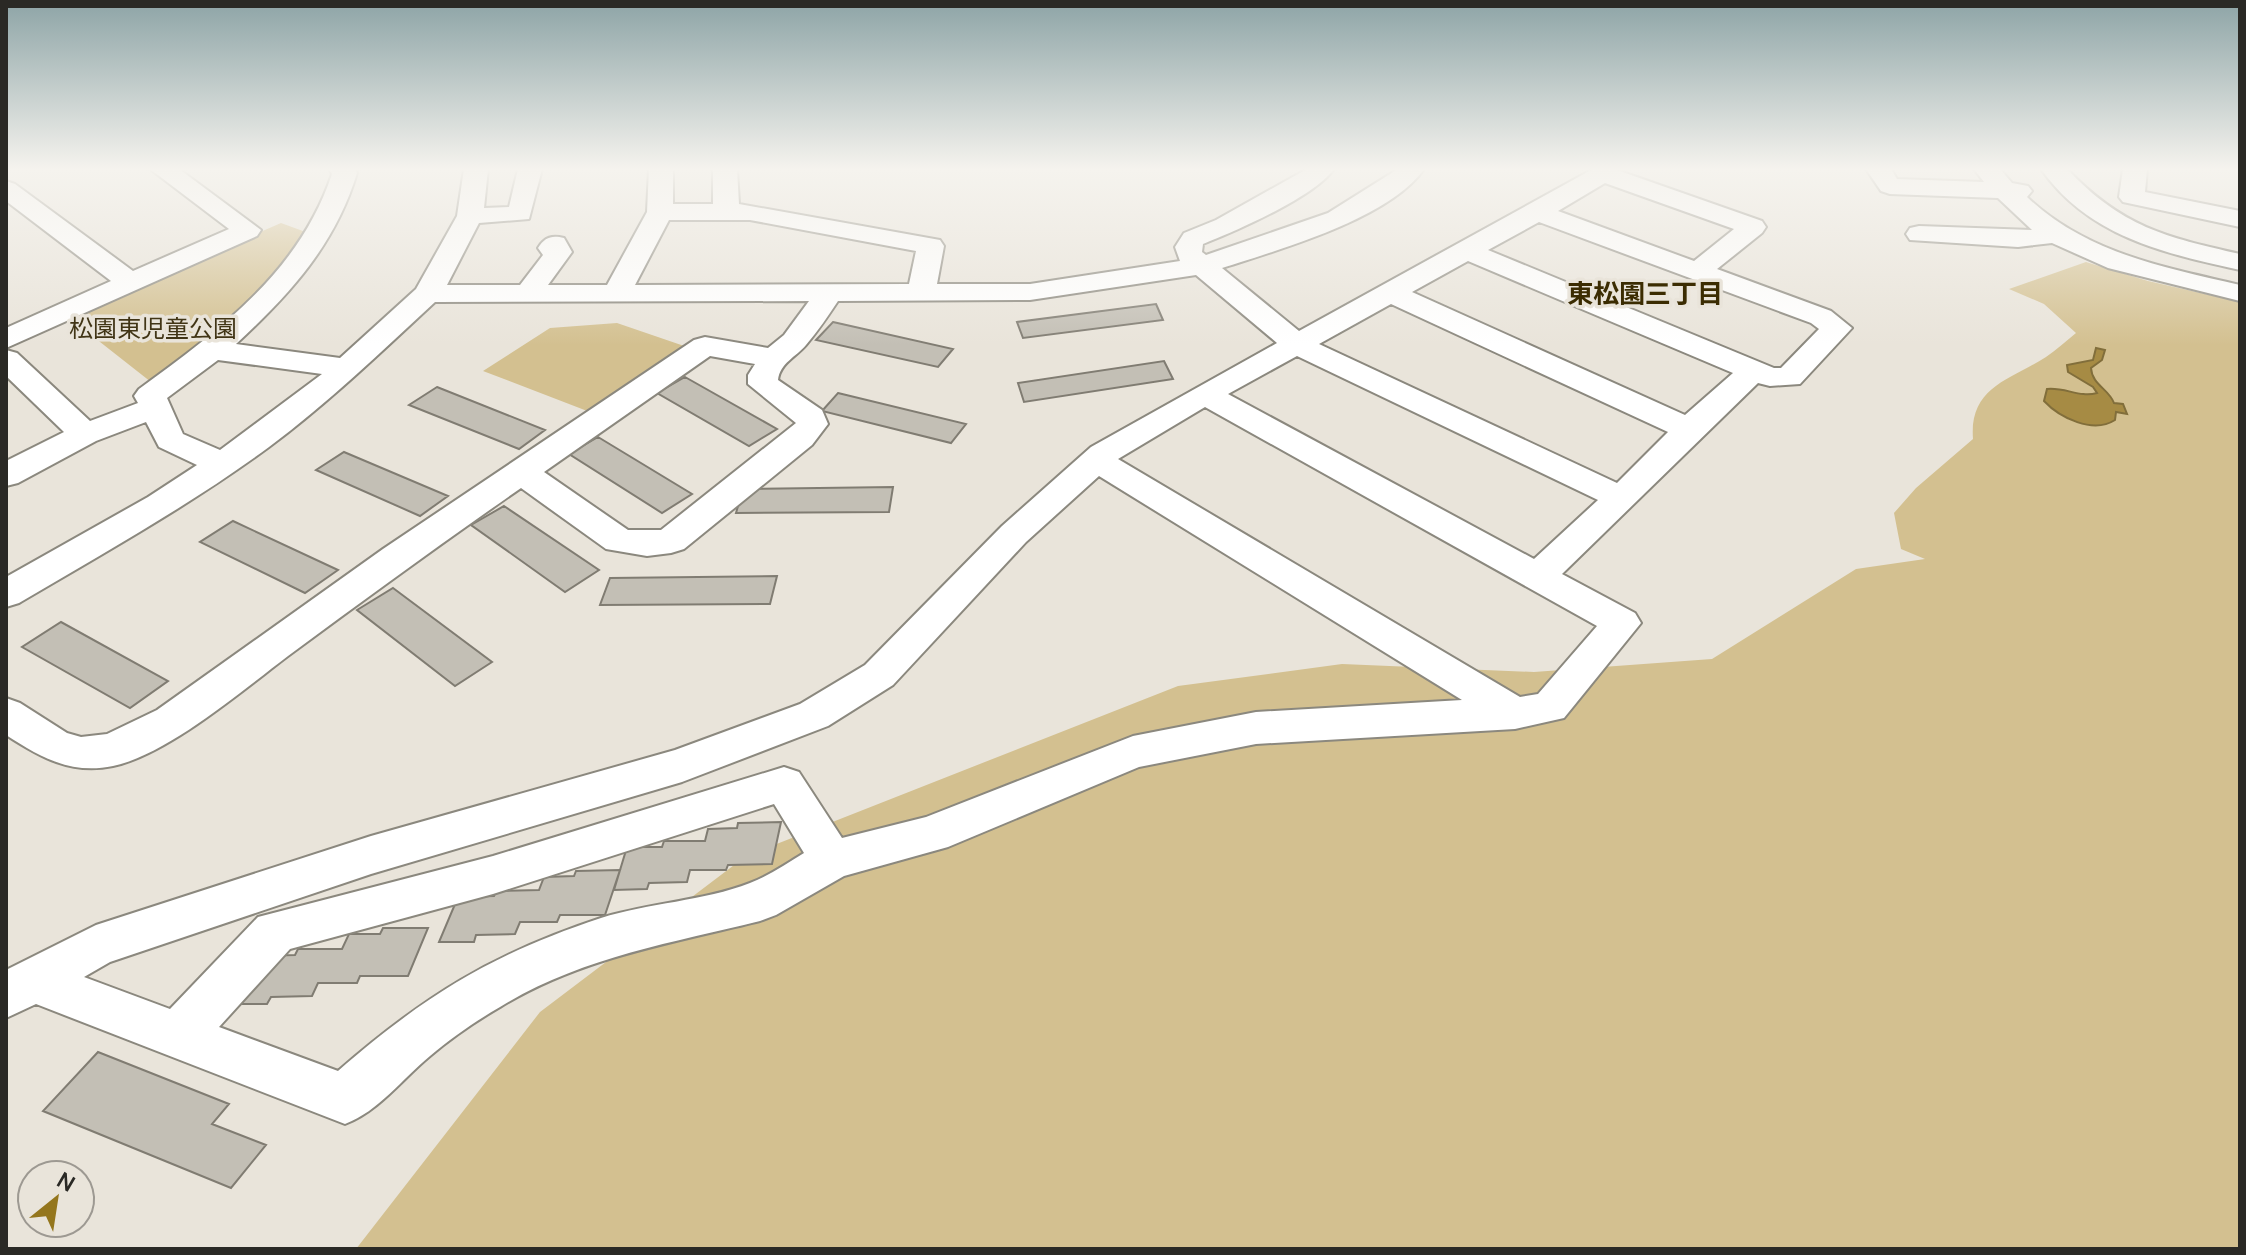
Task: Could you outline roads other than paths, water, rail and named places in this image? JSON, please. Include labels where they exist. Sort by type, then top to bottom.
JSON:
[{"type":"street","points":[[58,228],[131,282]]},
{"type":"street","points":[[6,339],[248,230],[245,228]]},
{"type":"street","points":[[222,463],[170,440],[150,396],[212,350],[281,286],[325,228]]},
{"type":"street","points":[[6,594],[160,505],[257,440],[347,368],[428,294],[464,228]]},
{"type":"street","points":[[616,294],[652,228]]},
{"type":"street","points":[[833,228],[931,246],[921,293]]},
{"type":"street","points":[[1221,228],[1193,239],[1188,247],[1189,255],[1298,345],[1621,498]]},
{"type":"street","points":[[428,294],[1030,292],[1200,266],[1315,228]]},
{"type":"street","points":[[20,988],[96,946],[371,855],[682,765],[814,715],[879,675],[1014,534],[1096,460],[1205,394],[1509,228]]},
{"type":"street","points":[[1467,251],[1770,377],[1789,377],[1837,328],[1821,317],[1579,228]]},
{"type":"street","points":[[1698,271],[1752,228]]},
{"type":"street","points":[[2047,228],[2055,235],[2148,271],[2240,293]]},
{"type":"street","points":[[2119,228],[2145,241],[2240,262]]},
{"type":"street","points":[[1919,234],[2018,239],[2055,235]]},
{"type":"street","points":[[529,292],[559,252],[551,248],[555,244]]},
{"type":"street","points":[[522,473],[619,541],[647,544],[671,541],[801,438],[812,424],[811,417],[763,384],[763,375],[774,358],[794,341],[830,293]]},
{"type":"street","points":[[1391,293],[1689,429]]},
{"type":"street","points":[[6,714],[56,747],[81,753],[113,750],[171,721],[396,558],[705,346],[774,358]]},
{"type":"street","points":[[212,350],[347,368]]},
{"type":"street","points":[[6,359],[85,434]]},
{"type":"street","points":[[1537,576],[1754,370]]},
{"type":"street","points":[[6,401],[35,386]]},
{"type":"street","points":[[20,988],[179,1035],[345,1099],[413,1038],[482,991],[536,963],[604,938],[760,901],[832,860],[932,834],[1133,752],[1256,728],[1515,713],[1550,707],[1622,623],[1205,394]]},
{"type":"street","points":[[6,475],[85,434],[156,407]]},
{"type":"street","points":[[1096,460],[1515,713]]},
{"type":"street","points":[[179,1035],[275,932],[493,875],[784,784],[832,860]]},
{"type":"district","name":"東松園三丁目","points":[[1645,293]]},
{"type":"park label","name":"松園東児童公園","points":[[153,327]]}]
